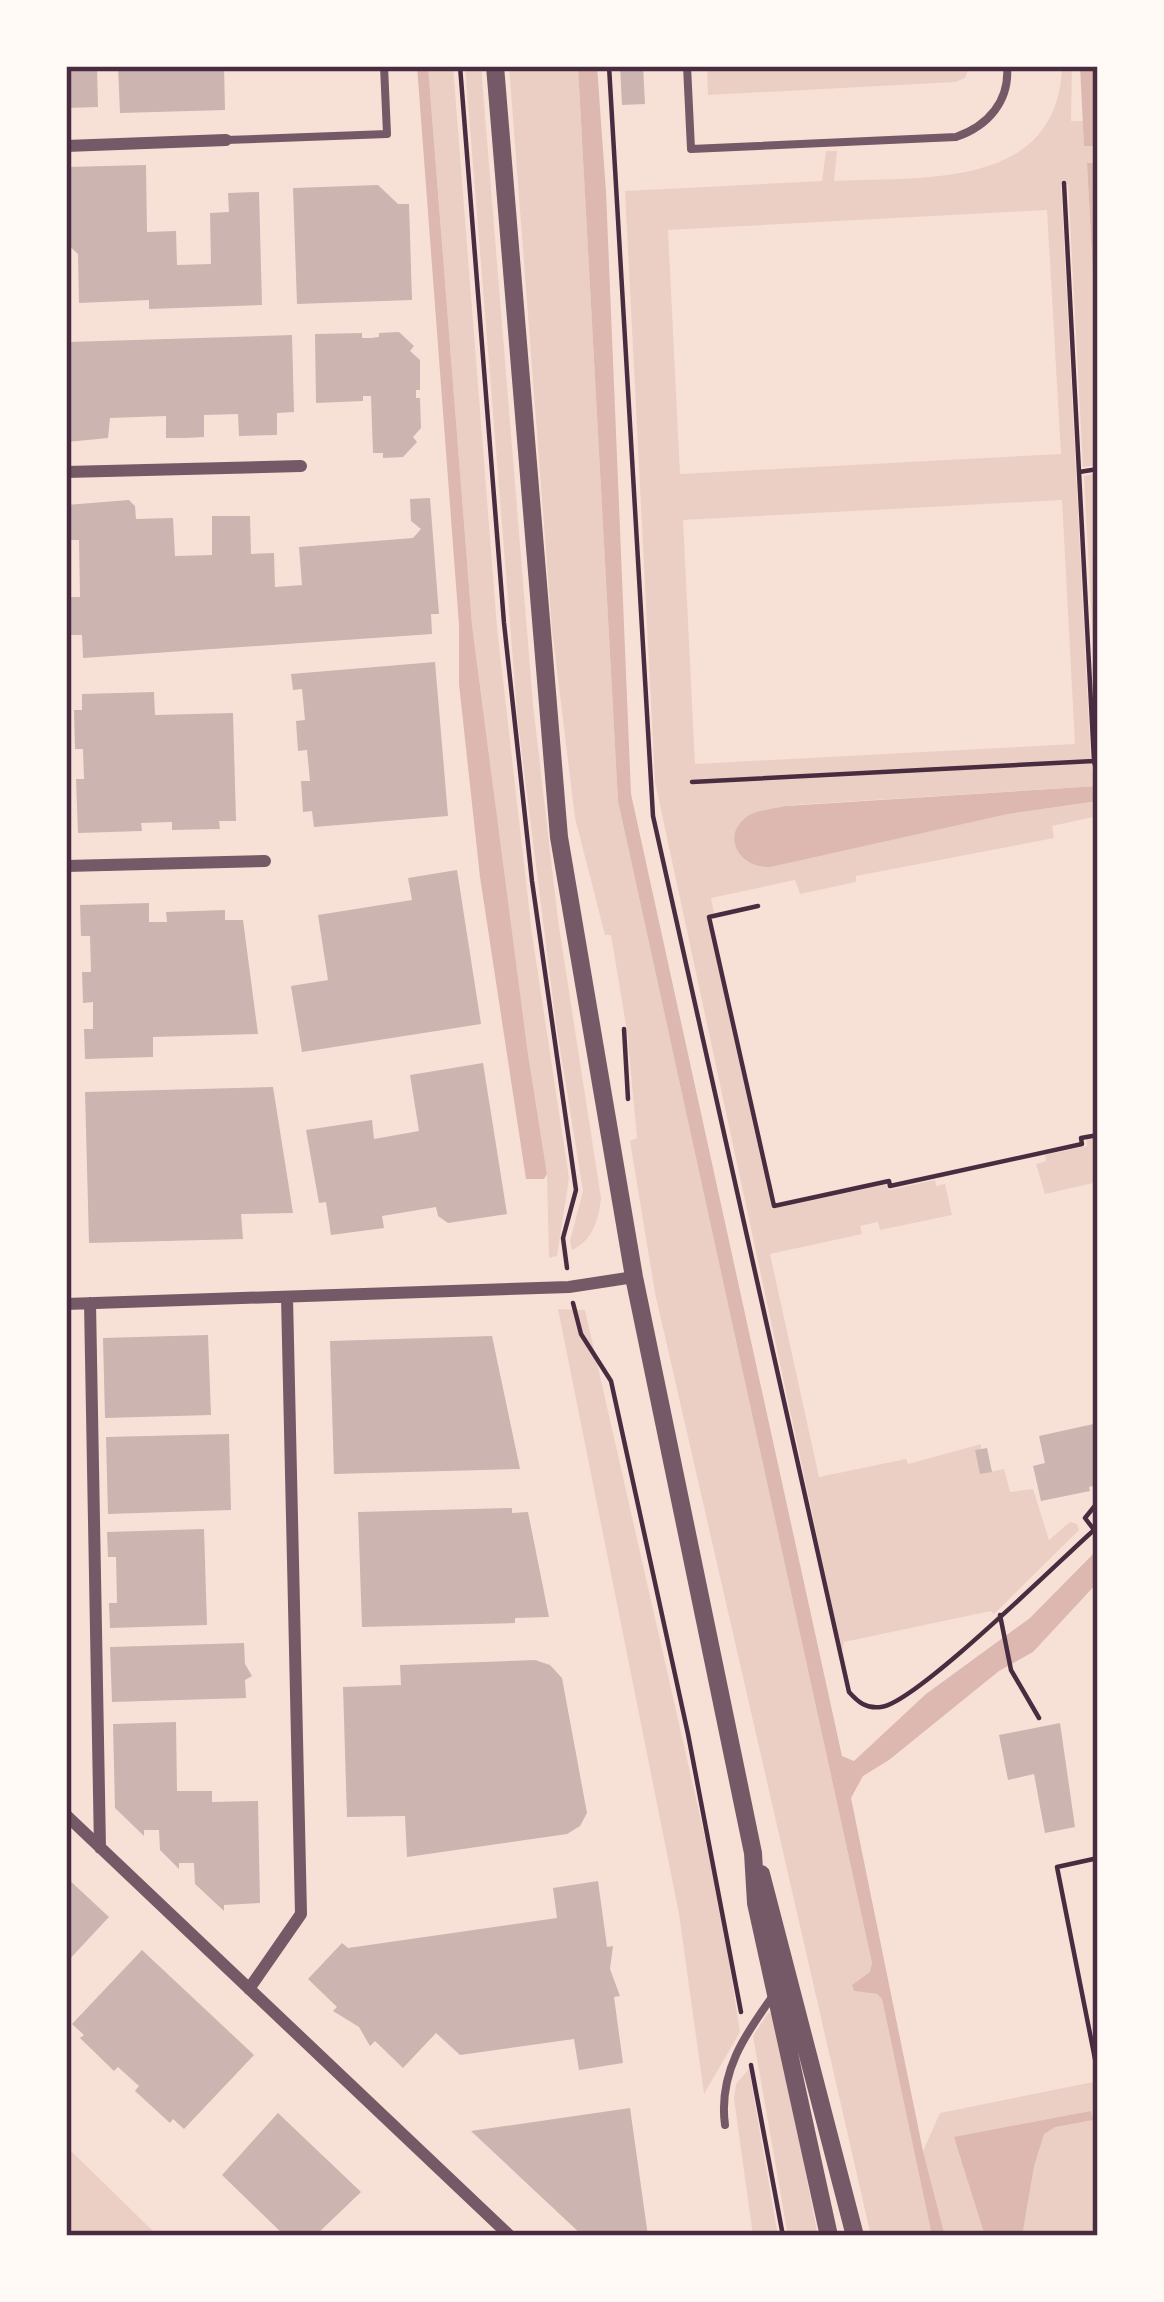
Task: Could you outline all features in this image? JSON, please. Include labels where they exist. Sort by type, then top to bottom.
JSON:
[{"type":"street","points":[[495,66],[560,837],[634,1277],[753,1853],[756,1903],[829,2236]]},
{"type":"street","points":[[66,146],[226,140]]},
{"type":"street","points":[[66,472],[301,466]]},
{"type":"street","points":[[66,866],[265,861]]},
{"type":"street","points":[[66,1304],[569,1287],[634,1277]]},
{"type":"street","points":[[249,1989],[301,1914],[287,1297]]},
{"type":"street","points":[[90,1303],[100,1848]]},
{"type":"street","points":[[66,1815],[510,2236]]},
{"type":"street","points":[[753,1853],[770,1898],[855,2236]]},
{"type":"lane","points":[[226,140],[387,134],[384,66]]},
{"type":"lane","points":[[687,66],[691,148],[956,137],[984,124],[994,112],[1004,95],[1006,66]]},
{"type":"lane","points":[[725,2125],[722,2103],[729,2072],[745,2034],[776,1992]]},
{"type":"path","points":[[609,66],[653,816],[849,1692],[866,1706],[883,1707],[932,1676],[1096,1532],[1085,1518],[1098,1502]]},
{"type":"path","points":[[1064,183],[1098,779]]},
{"type":"path","points":[[1079,472],[1098,469]]},
{"type":"path","points":[[692,782],[1094,761]]},
{"type":"path","points":[[758,906],[710,917],[774,1206],[1082,1144],[1081,1138],[1098,1135]]},
{"type":"path","points":[[638,1500],[647,1499]]},
{"type":"path","points":[[1000,1615],[1011,1670],[1039,1718]]},
{"type":"path","points":[[1098,1858],[1057,1868],[1098,2074]]},
{"type":"shaded area","points":[[417,66],[428,66],[472,625],[547,1174],[544,1179],[526,1179],[480,877],[459,684],[459,625]]},
{"type":"shaded area","points":[[428,66],[453,66],[497,627],[532,934],[569,1178],[557,1256],[549,1258],[547,1174],[472,625]]},
{"type":"shaded area","points":[[465,66],[481,66],[533,704],[558,920],[601,1198],[593,1229],[572,1250],[570,1241],[583,1191],[556,1024],[518,723]]},
{"type":"shaded area","points":[[509,66],[578,66],[618,801],[872,1963],[871,1972],[854,1991],[882,1999],[932,2236],[871,2236],[655,1293],[630,1141],[637,1138],[627,1031],[611,935],[605,935],[575,818],[552,630]]},
{"type":"shaded area","points":[[578,66],[597,66],[631,794],[842,1756],[854,1761],[926,1694],[1030,1618],[1098,1549],[1098,1582],[1033,1652],[999,1671],[863,1776],[851,1798],[923,2151],[945,2236],[932,2236],[882,1999],[854,1991],[852,1985],[870,1972],[872,1963],[618,801]]},
{"type":"shaded area","points":[[707,66],[969,68],[965,78],[955,82],[708,95]]},
{"type":"shaded area","points":[[1062,66],[1072,66],[1071,121],[1083,121],[1084,146],[1098,146],[1098,163],[1087,164],[1098,465],[1083,467],[1068,184],[1061,184],[1091,763],[1096,786],[792,805],[750,815],[765,867],[1008,814],[1098,801],[1098,816],[1052,826],[1054,838],[856,876],[856,882],[800,894],[795,880],[711,898],[714,913],[707,916],[772,1209],[887,1184],[889,1190],[935,1180],[936,1186],[945,1184],[952,1215],[880,1230],[878,1222],[860,1226],[862,1234],[770,1254],[819,1477],[906,1459],[908,1464],[981,1444],[980,1474],[1004,1469],[1010,1492],[1033,1489],[1049,1540],[1070,1522],[1079,1530],[994,1614],[844,1642],[842,1652],[655,782],[625,191],[822,181],[826,151],[837,151],[834,181],[944,175],[980,168],[1012,156],[1037,136],[1055,107]],"holes":[[[1047,210],[1061,454],[680,474],[668,230]],[[1062,500],[1075,744],[695,764],[683,520]]]},
{"type":"shaded area","points":[[1080,66],[1095,66],[1098,146],[1084,146]]},
{"type":"shaded area","points":[[1087,163],[1098,163],[1098,371]]},
{"type":"shaded area","points":[[1098,473],[1098,739],[1084,476]]},
{"type":"shaded area","points":[[1098,786],[1098,801],[1008,814],[770,867],[750,862],[734,841],[748,816],[786,806]]},
{"type":"shaded area","points":[[1098,1137],[1098,1182],[1045,1194],[1036,1164],[1046,1161],[1045,1155],[1087,1146],[1086,1140]]},
{"type":"shaded area","points":[[558,1309],[585,1310],[720,1904],[740,2032],[704,2094],[679,1914]]},
{"type":"shaded area","points":[[774,2012],[818,2236],[788,2236],[753,2036],[768,2013]]},
{"type":"shaded area","points":[[749,2069],[778,2236],[753,2236],[734,2099],[736,2084]]},
{"type":"shaded area","points":[[1093,2082],[1098,2106],[1098,2236],[945,2236],[923,2151],[940,2113]]},
{"type":"shaded area","points":[[1091,2111],[1093,2120],[1055,2127],[1044,2134],[1022,2236],[985,2236],[954,2137]]},
{"type":"shaded area","points":[[66,2146],[158,2236],[66,2234]]},
{"type":"building","points":[[66,66],[97,66],[98,107],[66,108]]},
{"type":"building","points":[[118,66],[224,66],[225,110],[120,113]]},
{"type":"building","points":[[620,66],[643,66],[645,104],[622,105]]},
{"type":"building","points":[[146,165],[147,232],[176,231],[177,265],[211,264],[210,213],[229,212],[228,193],[259,192],[262,305],[149,309],[149,300],[79,303],[78,254],[66,243],[66,167]]},
{"type":"building","points":[[378,185],[398,204],[409,204],[412,300],[297,304],[293,188]]},
{"type":"building","points":[[399,332],[414,346],[410,351],[420,360],[416,398],[420,398],[421,428],[413,437],[417,442],[403,457],[383,458],[383,453],[373,453],[371,396],[363,396],[363,401],[316,403],[315,334],[362,333],[362,338],[371,338]]},
{"type":"building","points":[[292,335],[294,412],[277,413],[277,435],[239,436],[238,414],[204,415],[204,437],[166,438],[166,416],[110,418],[108,438],[67,442],[69,342]]},
{"type":"building","points":[[430,498],[439,614],[431,614],[432,634],[83,658],[82,635],[66,635],[66,597],[80,597],[79,540],[66,540],[66,505],[129,500],[136,519],[173,518],[175,556],[212,555],[212,516],[250,516],[251,554],[274,553],[275,587],[302,585],[299,547],[413,538],[421,529],[411,521],[410,499]]},
{"type":"building","points":[[435,662],[448,816],[314,827],[312,811],[303,812],[301,781],[310,781],[307,750],[298,751],[296,721],[305,720],[302,689],[293,690],[291,674]]},
{"type":"building","points":[[154,692],[155,715],[233,713],[236,821],[219,821],[220,829],[172,830],[172,822],[141,823],[142,831],[78,833],[76,779],[84,779],[83,749],[75,749],[74,710],[82,710],[82,694]]},
{"type":"building","points":[[457,870],[481,1024],[302,1052],[291,986],[328,980],[318,915],[412,900],[408,878]]},
{"type":"building","points":[[149,903],[149,922],[167,922],[166,912],[225,910],[225,920],[243,920],[258,1034],[153,1037],[153,1057],[85,1059],[84,1029],[93,1029],[93,1002],[83,1003],[82,972],[91,972],[90,936],[81,936],[80,905]]},
{"type":"building","points":[[483,1063],[507,1214],[448,1223],[438,1216],[436,1207],[382,1216],[384,1228],[331,1235],[326,1202],[319,1203],[306,1130],[372,1120],[374,1139],[419,1131],[410,1075]]},
{"type":"building","points":[[273,1087],[293,1213],[241,1214],[243,1239],[89,1243],[85,1092]]},
{"type":"building","points":[[208,1335],[211,1415],[105,1418],[103,1338]]},
{"type":"building","points":[[492,1336],[520,1469],[334,1474],[330,1341]]},
{"type":"building","points":[[1098,1423],[1098,1485],[1089,1487],[1090,1491],[1041,1501],[1033,1466],[1045,1463],[1039,1436]]},
{"type":"building","points":[[229,1434],[231,1510],[108,1514],[106,1437]]},
{"type":"building","points":[[987,1448],[992,1472],[980,1474],[975,1450]]},
{"type":"building","points":[[512,1508],[512,1513],[528,1512],[549,1617],[515,1618],[515,1623],[362,1627],[358,1512]]},
{"type":"building","points":[[204,1529],[207,1625],[110,1628],[109,1603],[117,1603],[116,1557],[108,1557],[107,1532]]},
{"type":"building","points":[[244,1643],[245,1664],[252,1676],[245,1680],[246,1698],[112,1702],[110,1647]]},
{"type":"building","points":[[535,1660],[550,1665],[562,1678],[587,1813],[580,1826],[567,1834],[407,1857],[405,1816],[347,1817],[343,1687],[401,1685],[400,1665]]},
{"type":"building","points":[[176,1722],[177,1791],[212,1791],[212,1802],[258,1801],[260,1903],[224,1905],[224,1911],[195,1884],[194,1863],[179,1863],[179,1869],[160,1850],[159,1830],[144,1830],[144,1836],[115,1808],[113,1724]]},
{"type":"building","points":[[1060,1723],[1075,1827],[1045,1833],[1034,1774],[1008,1780],[999,1735]]},
{"type":"building","points":[[66,1877],[109,1917],[66,1963]]},
{"type":"building","points":[[598,1881],[607,1947],[613,1946],[610,1969],[620,1996],[614,1997],[623,2063],[579,2070],[574,2039],[460,2055],[436,2033],[403,2068],[375,2041],[370,2046],[359,2027],[333,2011],[337,2007],[308,1979],[342,1943],[348,1948],[557,1918],[553,1888]]},
{"type":"building","points":[[142,1950],[254,2055],[184,2129],[173,2119],[170,2123],[135,2091],[139,2086],[118,2067],[114,2071],[72,2024]]},
{"type":"building","points":[[630,2108],[648,2236],[583,2236],[471,2131]]},
{"type":"building","points":[[278,2113],[361,2192],[315,2236],[285,2236],[222,2175]]}]
